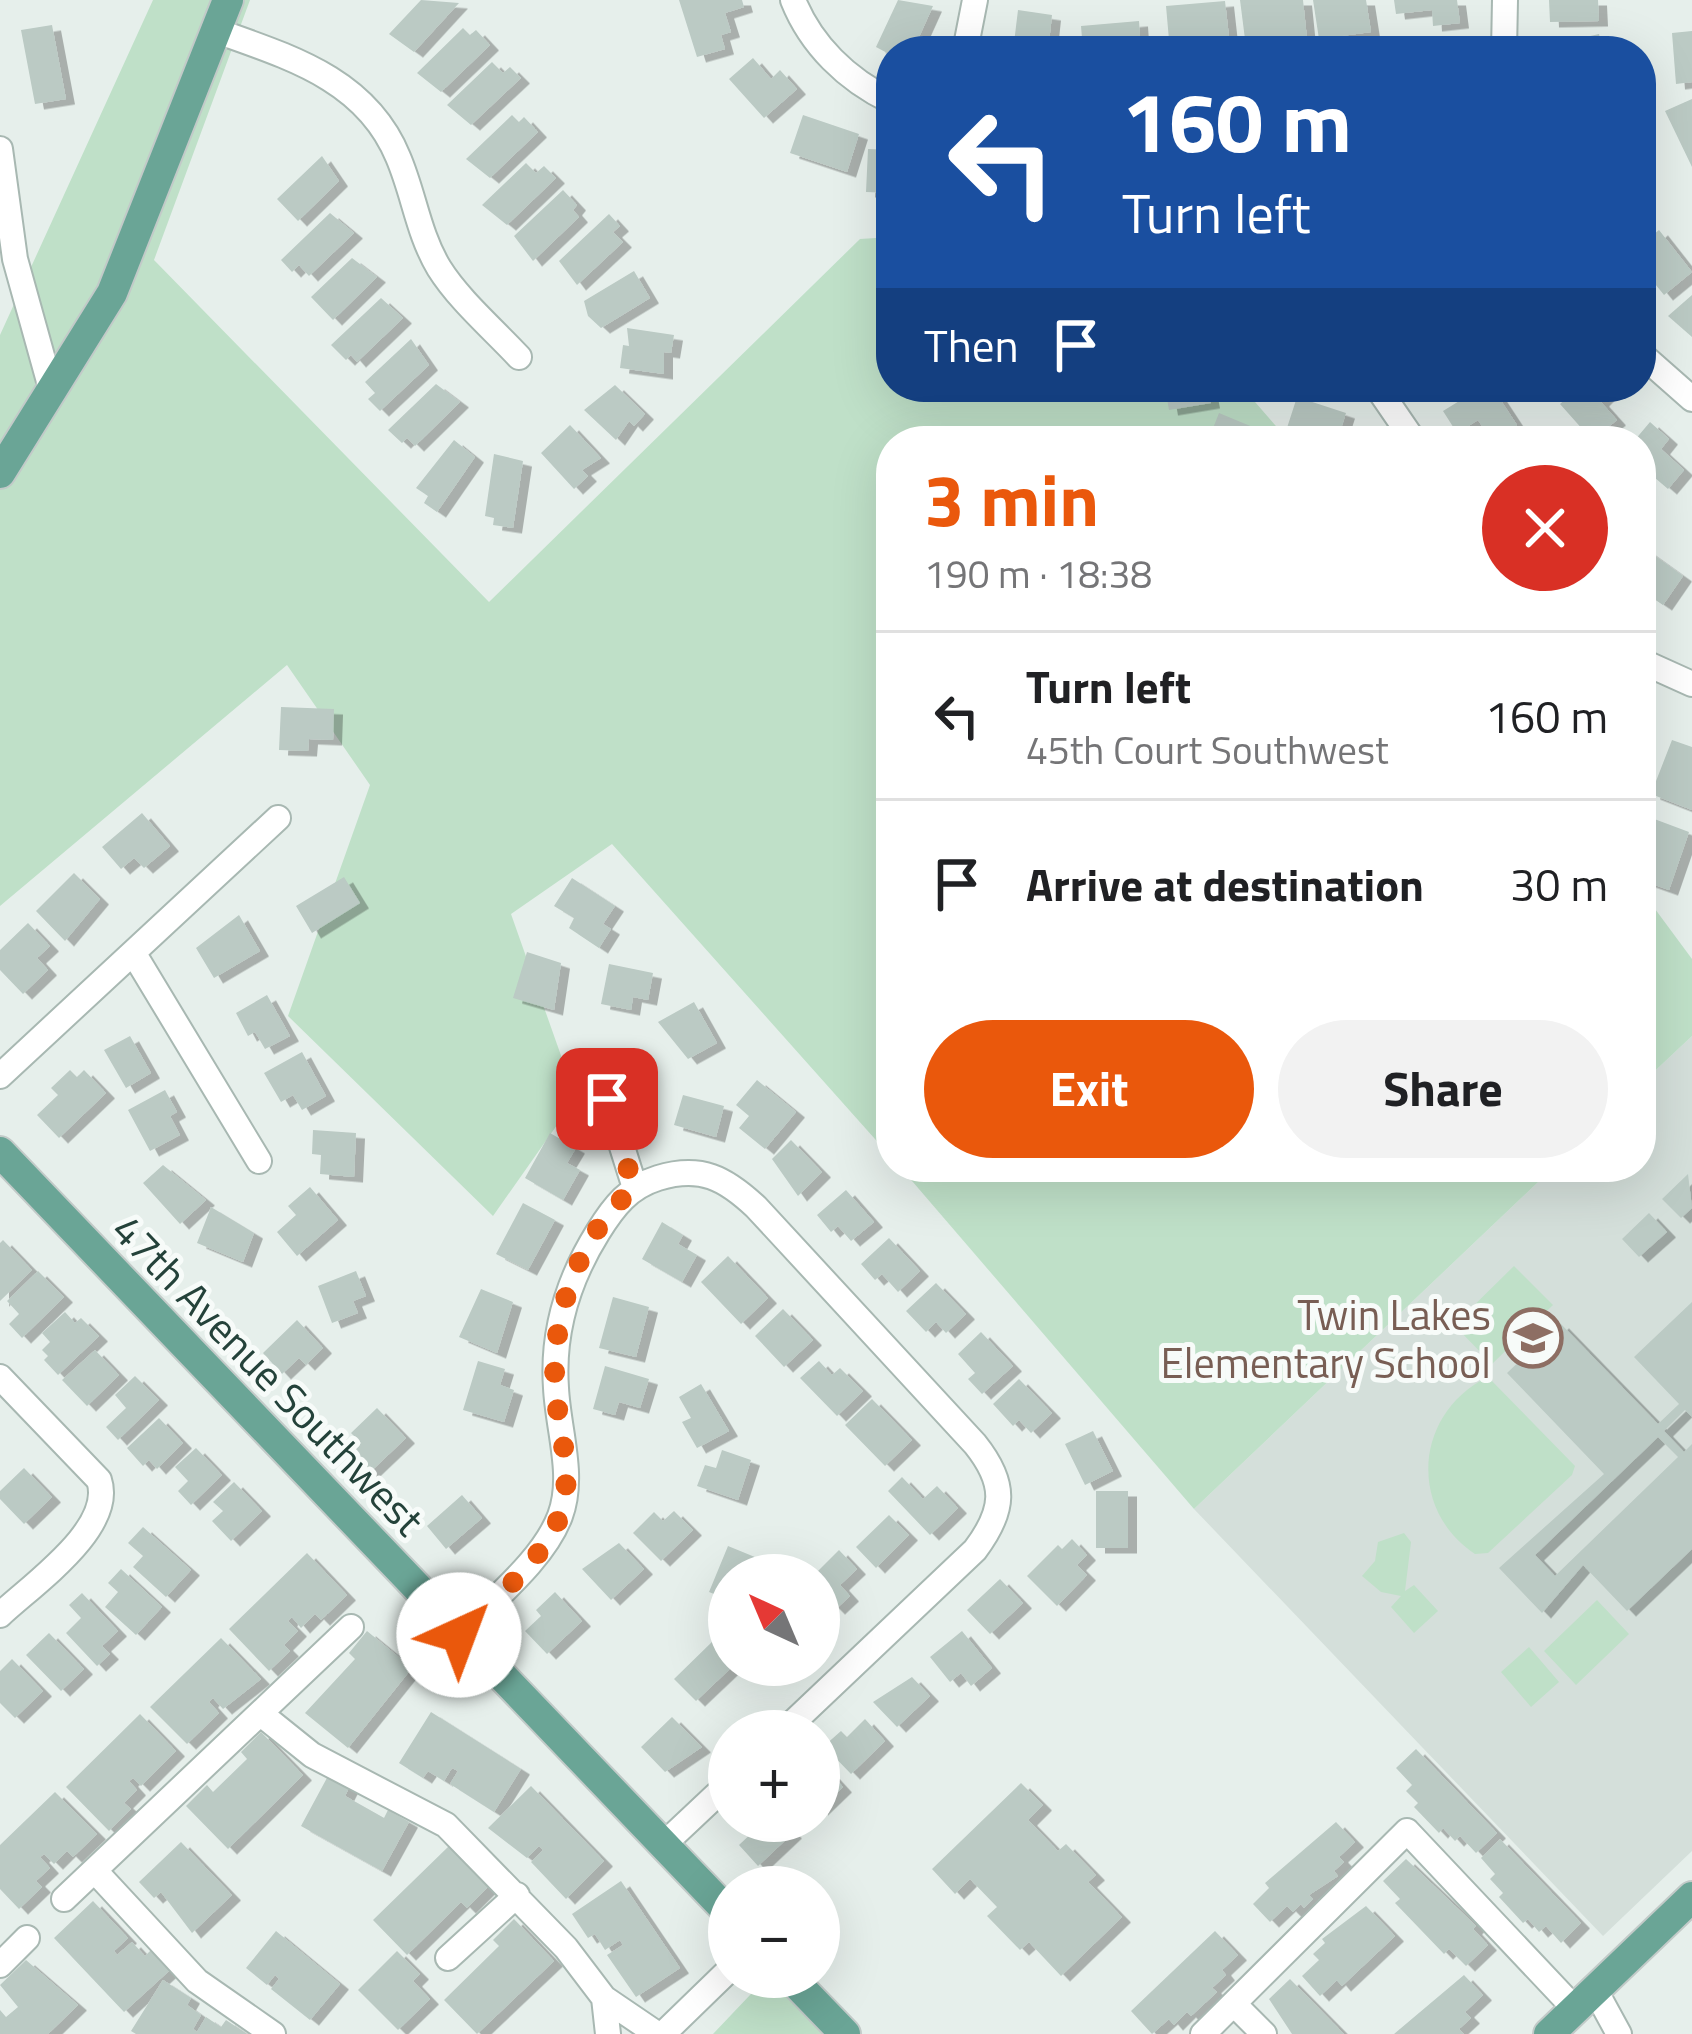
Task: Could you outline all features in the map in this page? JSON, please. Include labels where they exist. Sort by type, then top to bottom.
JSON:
[{"type":"main road","points":[[0,473],[112,293],[228,0]]},
{"type":"main road","name":"47th Avenue Southwest","points":[[0,1152],[708,1891]]},
{"type":"main road","points":[[1549,2034],[1692,1898]]},
{"type":"main road","points":[[810,1998],[845,2034]]},
{"type":"street","points":[[793,0],[836,65],[876,91]]},
{"type":"street","points":[[968,36],[975,0]]},
{"type":"street","points":[[1504,36],[1505,0]]},
{"type":"street","points":[[217,31],[310,64],[367,107],[399,158],[422,236],[442,273],[519,357]]},
{"type":"street","points":[[0,149],[8,261],[52,392]]},
{"type":"street","points":[[1656,367],[1692,399]]},
{"type":"street","points":[[1656,668],[1692,684]]},
{"type":"street","points":[[0,1076],[278,818]]},
{"type":"street","points":[[134,953],[260,1161]]},
{"type":"street","points":[[608,1065],[607,1099],[634,1188]]},
{"type":"street","points":[[459,1635],[559,1520],[566,1478],[555,1387],[558,1326],[573,1280],[610,1213],[634,1188],[689,1171],[716,1176],[743,1195],[975,1444],[999,1478],[1002,1495],[994,1525],[975,1550],[806,1710]]},
{"type":"street","points":[[0,1377],[99,1480],[104,1495],[93,1527],[0,1615]]},
{"type":"street","points":[[64,1899],[351,1627]]},
{"type":"street","points":[[261,1714],[312,1755],[446,1825],[517,1894],[604,1997],[660,2034],[708,1989]]},
{"type":"street","points":[[662,1846],[708,1803]]},
{"type":"street","points":[[1203,2034],[1407,1831],[1619,2034]]},
{"type":"street","points":[[95,1870],[197,1981],[273,2034]]},
{"type":"street","points":[[448,1958],[517,1894]]},
{"type":"street","points":[[0,1964],[27,1938]]},
{"type":"street","points":[[604,1997],[608,2034]]},
{"type":"street","points":[[1234,2004],[1264,2034]]},
{"type":"shaded area","name":"Twin Lakes Elementary School","points":[[1692,1036],[1692,1851],[1603,1936],[1194,1509],[1538,1182],[1656,1182],[1656,1070]]},
{"type":"green space","points":[[153,0],[250,0],[154,260],[489,602],[860,239],[876,238],[876,402],[1255,402],[1276,426],[876,426],[876,1140],[612,844],[511,914],[576,1098],[493,1216],[288,1016],[370,785],[287,665],[0,906],[0,335]]},
{"type":"green space","points":[[1656,910],[1692,959],[1692,1036],[1656,1070]]},
{"type":"green space","points":[[913,1182],[1538,1182],[1194,1509]]},
{"type":"green space","points":[[1514,1266],[1553,1305],[1492,1364],[1454,1325]]},
{"type":"green space","points":[[1488,1377],[1575,1466],[1572,1475],[1488,1553],[1475,1554],[1453,1535],[1438,1512],[1429,1462],[1446,1413]]},
{"type":"green space","points":[[1404,1533],[1411,1542],[1405,1591],[1414,1585],[1438,1611],[1414,1633],[1391,1607],[1401,1596],[1381,1592],[1362,1576],[1375,1561],[1378,1542]]},
{"type":"green space","points":[[1597,1600],[1629,1634],[1576,1685],[1544,1651]]},
{"type":"green space","points":[[1529,1647],[1559,1682],[1531,1707],[1501,1672]]},
{"type":"green space","points":[[747,1998],[808,1998],[840,2034],[713,2034]]},
{"type":"building","points":[[421,0],[459,3],[414,52],[389,34]]},
{"type":"building","points":[[679,0],[742,0],[744,7],[725,13],[731,32],[721,35],[725,49],[697,57]]},
{"type":"building","points":[[898,0],[933,6],[919,36],[881,36]]},
{"type":"building","points":[[1240,0],[1303,0],[1307,36],[1245,36]]},
{"type":"building","points":[[1313,0],[1366,0],[1371,32],[1319,36]]},
{"type":"building","points":[[1394,0],[1457,0],[1460,23],[1433,26],[1432,10],[1396,14]]},
{"type":"building","points":[[1549,0],[1598,0],[1599,21],[1550,22]]},
{"type":"building","points":[[1225,1],[1229,36],[1169,36],[1166,6]]},
{"type":"building","points":[[1018,10],[1052,15],[1050,36],[1015,36]]},
{"type":"building","points":[[1139,21],[1140,36],[1082,36],[1081,26]]},
{"type":"building","points":[[52,25],[66,99],[35,104],[21,30]]},
{"type":"building","points":[[463,28],[470,35],[476,30],[490,45],[441,92],[417,73]]},
{"type":"building","points":[[1692,31],[1692,82],[1676,84],[1672,33]]},
{"type":"building","points":[[753,58],[771,79],[780,70],[797,89],[764,118],[729,79]]},
{"type":"building","points":[[492,62],[503,73],[510,67],[521,78],[471,125],[447,105]]},
{"type":"building","points":[[1692,99],[1692,167],[1665,111]]},
{"type":"building","points":[[512,115],[519,122],[524,117],[538,132],[490,178],[466,159]]},
{"type":"building","points":[[803,115],[859,134],[847,172],[790,153]]},
{"type":"building","points":[[868,149],[876,149],[876,192],[866,192]]},
{"type":"building","points":[[322,156],[339,181],[298,221],[277,199]]},
{"type":"building","points":[[526,163],[536,173],[544,166],[556,178],[507,225],[482,205]]},
{"type":"building","points":[[563,190],[577,205],[573,210],[579,217],[533,261],[514,236]]},
{"type":"building","points":[[330,213],[354,233],[309,276],[299,265],[292,272],[281,260]]},
{"type":"building","points":[[609,214],[620,226],[613,232],[623,242],[577,285],[559,261]]},
{"type":"building","points":[[1659,230],[1692,272],[1664,295],[1656,285]]},
{"type":"building","points":[[352,258],[377,277],[333,320],[311,297]]},
{"type":"building","points":[[634,271],[650,298],[601,328],[588,316],[584,301]]},
{"type":"building","points":[[1692,295],[1692,337],[1668,316]]},
{"type":"building","points":[[381,298],[403,318],[357,362],[351,355],[346,360],[331,345]]},
{"type":"building","points":[[627,328],[674,335],[671,353],[664,352],[664,374],[620,368],[623,345],[629,346]]},
{"type":"building","points":[[411,339],[429,365],[380,411],[368,399],[375,393],[365,382]]},
{"type":"building","points":[[436,384],[460,402],[415,446],[407,438],[402,443],[388,430]]},
{"type":"building","points":[[615,385],[645,414],[634,426],[629,421],[616,440],[584,410]]},
{"type":"building","points":[[1168,402],[1211,403],[1169,410]]},
{"type":"building","points":[[1295,402],[1346,413],[1342,426],[1288,426]]},
{"type":"building","points":[[1458,402],[1502,402],[1517,425],[1482,426],[1478,420],[1468,426],[1453,426],[1443,411]]},
{"type":"building","points":[[1601,402],[1617,420],[1610,426],[1580,426],[1560,404]]},
{"type":"building","points":[[1219,413],[1250,426],[1214,426]]},
{"type":"building","points":[[570,425],[601,458],[582,470],[588,476],[574,489],[541,453]]},
{"type":"building","points":[[1656,427],[1669,439],[1661,449],[1684,470],[1668,489],[1656,479]]},
{"type":"building","points":[[454,440],[475,457],[437,512],[424,503],[428,496],[416,488]]},
{"type":"building","points":[[494,454],[523,461],[513,528],[493,525],[494,518],[485,516]]},
{"type":"building","points":[[1656,557],[1683,576],[1663,605],[1656,600]]},
{"type":"building","points":[[281,707],[334,709],[333,740],[309,739],[308,751],[279,750]]},
{"type":"building","points":[[1672,740],[1692,747],[1692,810],[1656,796],[1656,781]]},
{"type":"building","points":[[142,813],[170,846],[144,868],[134,858],[121,869],[102,847]]},
{"type":"building","points":[[1656,820],[1689,832],[1669,890],[1656,885]]},
{"type":"building","points":[[74,873],[100,899],[65,941],[36,911]]},
{"type":"building","points":[[344,877],[360,903],[312,933],[296,906]]},
{"type":"building","points":[[572,878],[615,906],[603,924],[611,929],[599,948],[569,928],[574,918],[554,906]]},
{"type":"building","points":[[239,915],[260,951],[214,978],[196,948]]},
{"type":"building","points":[[28,923],[50,946],[37,958],[48,970],[23,994],[0,970],[0,950]]},
{"type":"building","points":[[527,952],[561,963],[554,1010],[513,998]]},
{"type":"building","points":[[609,964],[653,973],[648,1000],[633,997],[631,1010],[601,1004]]},
{"type":"building","points":[[267,995],[290,1036],[265,1049],[255,1032],[248,1036],[236,1013]]},
{"type":"building","points":[[694,1002],[717,1043],[688,1059],[658,1022]]},
{"type":"building","points":[[130,1036],[151,1073],[126,1088],[104,1050]]},
{"type":"building","points":[[302,1052],[326,1096],[302,1110],[293,1095],[281,1102],[264,1073]]},
{"type":"building","points":[[70,1070],[77,1077],[84,1070],[106,1093],[59,1138],[37,1115],[58,1095],[51,1088]]},
{"type":"building","points":[[757,1080],[796,1112],[765,1149],[739,1128],[749,1116],[736,1105]]},
{"type":"building","points":[[165,1090],[177,1112],[170,1116],[180,1135],[150,1151],[128,1110]]},
{"type":"building","points":[[683,1095],[724,1106],[716,1137],[674,1125]]},
{"type":"building","points":[[313,1130],[356,1133],[354,1177],[320,1174],[321,1155],[312,1154]]},
{"type":"building","points":[[550,1133],[576,1148],[567,1163],[580,1170],[563,1200],[525,1178]]},
{"type":"building","points":[[791,1140],[822,1172],[798,1196],[772,1159]]},
{"type":"building","points":[[163,1165],[206,1200],[180,1224],[143,1183]]},
{"type":"building","points":[[1688,1174],[1692,1208],[1681,1218],[1662,1199]]},
{"type":"building","points":[[310,1187],[338,1220],[297,1256],[277,1232],[296,1215],[288,1206]]},
{"type":"building","points":[[846,1190],[874,1222],[851,1241],[838,1226],[831,1232],[817,1215]]},
{"type":"building","points":[[523,1203],[555,1220],[528,1270],[496,1254]]},
{"type":"building","points":[[211,1207],[254,1233],[243,1262],[197,1243]]},
{"type":"building","points":[[1649,1213],[1667,1232],[1639,1257],[1622,1239]]},
{"type":"building","points":[[662,1222],[683,1235],[678,1244],[697,1255],[682,1282],[642,1259]]},
{"type":"building","points":[[889,1238],[920,1271],[898,1292],[882,1274],[875,1280],[861,1264]]},
{"type":"building","points":[[3,1240],[32,1270],[0,1301],[0,1243]]},
{"type":"building","points":[[728,1256],[768,1298],[741,1324],[701,1282]]},
{"type":"building","points":[[38,1271],[64,1297],[22,1338],[9,1324],[19,1314],[7,1301]]},
{"type":"building","points":[[356,1271],[366,1296],[353,1301],[358,1313],[332,1323],[318,1286]]},
{"type":"building","points":[[936,1283],[966,1314],[946,1333],[936,1322],[926,1332],[906,1311]]},
{"type":"building","points":[[481,1289],[513,1302],[497,1353],[459,1337]]},
{"type":"building","points":[[613,1297],[649,1307],[636,1357],[599,1348]]},
{"type":"building","points":[[1692,1302],[1692,1417],[1685,1410],[1664,1431],[1684,1452],[1692,1444],[1692,1549],[1627,1611],[1583,1565],[1542,1613],[1499,1568],[1604,1474],[1507,1373],[1560,1323],[1658,1424],[1679,1404],[1634,1357]],"holes":[[[1658,1437],[1678,1457],[1555,1576],[1535,1555]]]},
{"type":"building","points":[[783,1309],[813,1340],[784,1367],[755,1336]]},
{"type":"building","points":[[65,1312],[75,1323],[81,1318],[99,1336],[58,1375],[44,1360],[48,1356],[42,1350],[50,1342],[42,1333]]},
{"type":"building","points":[[297,1320],[323,1348],[306,1365],[299,1358],[282,1374],[263,1353]]},
{"type":"building","points":[[981,1332],[1013,1366],[982,1394],[968,1379],[975,1373],[958,1354]]},
{"type":"building","points":[[95,1350],[119,1375],[87,1406],[62,1380]]},
{"type":"building","points":[[478,1361],[505,1369],[500,1385],[514,1390],[504,1422],[463,1410]]},
{"type":"building","points":[[819,1361],[832,1375],[840,1368],[863,1391],[837,1416],[800,1378]]},
{"type":"building","points":[[605,1366],[649,1379],[640,1408],[619,1402],[615,1415],[593,1409]]},
{"type":"building","points":[[135,1376],[159,1400],[118,1440],[106,1427],[126,1408],[115,1395]]},
{"type":"building","points":[[1019,1379],[1052,1413],[1031,1433],[1019,1420],[1013,1426],[993,1404]]},
{"type":"building","points":[[701,1384],[729,1431],[697,1448],[682,1422],[691,1418],[679,1397]]},
{"type":"building","points":[[872,1399],[912,1440],[885,1466],[845,1425]]},
{"type":"building","points":[[377,1408],[406,1438],[367,1475],[348,1455],[361,1443],[351,1433]]},
{"type":"building","points":[[159,1418],[183,1443],[157,1469],[149,1460],[143,1466],[127,1448]]},
{"type":"building","points":[[1093,1431],[1113,1471],[1085,1485],[1065,1444]]},
{"type":"building","points":[[196,1448],[222,1475],[191,1505],[178,1491],[188,1481],[175,1467]]},
{"type":"building","points":[[722,1450],[751,1460],[738,1500],[697,1486],[705,1465],[716,1468]]},
{"type":"building","points":[[24,1468],[52,1497],[24,1524],[0,1499],[0,1491]]},
{"type":"building","points":[[902,1477],[923,1499],[937,1486],[958,1508],[930,1535],[888,1491]]},
{"type":"building","points":[[234,1482],[262,1511],[231,1541],[212,1521],[223,1511],[213,1502]]},
{"type":"building","points":[[1096,1491],[1128,1491],[1128,1548],[1096,1548]]},
{"type":"building","points":[[462,1495],[482,1518],[446,1549],[427,1526]]},
{"type":"building","points":[[674,1511],[693,1530],[661,1561],[633,1533],[654,1512],[663,1521]]},
{"type":"building","points":[[889,1515],[909,1535],[876,1568],[856,1547]]},
{"type":"building","points":[[143,1527],[191,1570],[166,1597],[133,1567],[143,1556],[128,1543]]},
{"type":"building","points":[[1072,1539],[1087,1555],[1077,1565],[1087,1575],[1057,1606],[1027,1576],[1058,1545],[1062,1549]]},
{"type":"building","points":[[619,1543],[644,1569],[611,1600],[582,1569]]},
{"type":"building","points":[[728,1546],[748,1554],[725,1554]]},
{"type":"building","points":[[839,1550],[857,1569],[840,1585],[840,1554],[835,1554]]},
{"type":"building","points":[[307,1553],[347,1595],[321,1620],[315,1614],[301,1628],[292,1617],[288,1621],[298,1631],[284,1645],[290,1651],[269,1671],[229,1629]]},
{"type":"building","points":[[121,1569],[162,1607],[136,1635],[105,1607],[118,1592],[108,1583]]},
{"type":"building","points":[[1000,1579],[1023,1603],[990,1634],[967,1610]]},
{"type":"building","points":[[840,1585],[850,1596],[840,1605]]},
{"type":"building","points":[[555,1592],[582,1621],[547,1654],[525,1631],[541,1616],[536,1610]]},
{"type":"building","points":[[82,1593],[118,1631],[102,1646],[110,1654],[97,1666],[66,1633],[81,1618],[69,1605]]},
{"type":"building","points":[[367,1631],[412,1668],[348,1748],[305,1713],[355,1659],[349,1653]]},
{"type":"building","points":[[962,1631],[992,1668],[971,1686],[961,1673],[950,1682],[930,1657]]},
{"type":"building","points":[[49,1633],[84,1669],[61,1691],[26,1655]]},
{"type":"building","points":[[221,1638],[261,1679],[223,1709],[213,1698],[209,1702],[219,1713],[187,1744],[150,1707]]},
{"type":"building","points":[[708,1646],[708,1686],[712,1686],[696,1701],[674,1679]]},
{"type":"building","points":[[12,1659],[43,1691],[15,1718],[0,1703],[0,1671]]},
{"type":"building","points":[[912,1677],[930,1696],[897,1727],[873,1702]]},
{"type":"building","points":[[431,1712],[521,1769],[494,1812],[450,1784],[458,1771],[452,1768],[444,1781],[428,1771],[423,1778],[399,1763]]},
{"type":"building","points":[[140,1714],[176,1751],[141,1786],[133,1778],[129,1781],[137,1790],[124,1803],[131,1809],[109,1831],[66,1787]]},
{"type":"building","points":[[672,1717],[702,1747],[665,1772],[641,1747]]},
{"type":"building","points":[[865,1719],[885,1741],[851,1774],[840,1763],[840,1732],[847,1737]]},
{"type":"building","points":[[261,1732],[303,1775],[228,1849],[186,1806],[207,1785],[213,1792],[247,1759],[241,1752]]},
{"type":"building","points":[[1416,1749],[1497,1833],[1476,1853],[1460,1836],[1455,1841],[1443,1828],[1439,1833],[1414,1807],[1418,1803],[1406,1791],[1412,1785],[1396,1768]]},
{"type":"building","points":[[328,1776],[349,1788],[345,1796],[384,1818],[388,1810],[409,1822],[382,1871],[301,1826]]},
{"type":"building","points":[[1021,1783],[1043,1805],[1028,1820],[1058,1851],[1066,1844],[1096,1875],[1088,1882],[1122,1917],[1061,1976],[1029,1942],[1020,1950],[987,1916],[997,1907],[970,1879],[955,1894],[932,1869]]},
{"type":"building","points":[[531,1786],[604,1861],[566,1899],[531,1862],[543,1850],[539,1846],[527,1858],[488,1828]]},
{"type":"building","points":[[55,1792],[97,1834],[73,1857],[67,1851],[54,1864],[44,1854],[40,1857],[50,1868],[36,1881],[42,1887],[19,1909],[0,1889],[0,1845]]},
{"type":"building","points":[[1336,1822],[1355,1842],[1339,1857],[1344,1862],[1334,1871],[1338,1876],[1309,1895],[1313,1899],[1304,1908],[1301,1904],[1293,1912],[1287,1906],[1270,1922],[1253,1904],[1269,1888],[1265,1883]]},
{"type":"building","points":[[1500,1839],[1581,1923],[1561,1943],[1546,1926],[1539,1932],[1528,1919],[1523,1923],[1499,1897],[1503,1893],[1490,1879],[1495,1874],[1481,1858]]},
{"type":"building","points":[[181,1842],[232,1895],[192,1933],[161,1892],[154,1898],[139,1882]]},
{"type":"building","points":[[742,1842],[783,1842],[758,1866],[739,1845]]},
{"type":"building","points":[[449,1846],[488,1887],[467,1908],[461,1902],[407,1955],[373,1920]]},
{"type":"building","points":[[1406,1859],[1476,1926],[1473,1929],[1488,1945],[1466,1966],[1449,1949],[1444,1954],[1395,1903],[1400,1899],[1383,1881]]},
{"type":"building","points":[[621,1881],[680,1968],[636,1997],[607,1955],[623,1945],[620,1940],[605,1950],[595,1934],[588,1938],[572,1914]]},
{"type":"building","points":[[93,1901],[128,1938],[114,1951],[117,1955],[132,1942],[145,1956],[151,1950],[170,1970],[124,2012],[54,1938]]},
{"type":"building","points":[[1366,1906],[1395,1936],[1342,1986],[1337,1980],[1320,1996],[1302,1976],[1319,1960],[1313,1954],[1325,1943],[1322,1939]]},
{"type":"building","points":[[514,1919],[554,1961],[477,2034],[444,2000],[499,1946],[493,1940]]},
{"type":"building","points":[[276,1931],[340,1984],[310,2020],[271,1989],[279,1979],[275,1975],[267,1985],[246,1968]]},
{"type":"building","points":[[1215,1931],[1238,1955],[1222,1970],[1226,1975],[1212,1988],[1217,1992],[1191,2016],[1187,2012],[1174,2025],[1169,2019],[1152,2034],[1131,2011]]},
{"type":"building","points":[[397,1951],[420,1974],[413,1981],[430,1999],[398,2030],[358,1990]]},
{"type":"building","points":[[26,1960],[78,2005],[48,2034],[0,2034],[0,2010],[6,2017],[18,2007],[0,1985]]},
{"type":"building","points":[[1464,1975],[1483,1995],[1465,2012],[1471,2018],[1459,2029],[1464,2034],[1394,2034]]},
{"type":"building","points":[[1290,1979],[1344,2034],[1292,2034],[1269,1999]]},
{"type":"building","points":[[163,1980],[191,1998],[187,2005],[201,2015],[193,2029],[197,2032],[206,2017],[221,2027],[226,2020],[247,2034],[131,2031]]},
{"type":"place","name":"Twin Lakes Elementary School","points":[[1533,1338]]},
{"type":"route","points":[[459,1635],[528,1562],[559,1520],[565,1466],[555,1387],[558,1326],[587,1250],[610,1213],[634,1188],[607,1099]]}]
